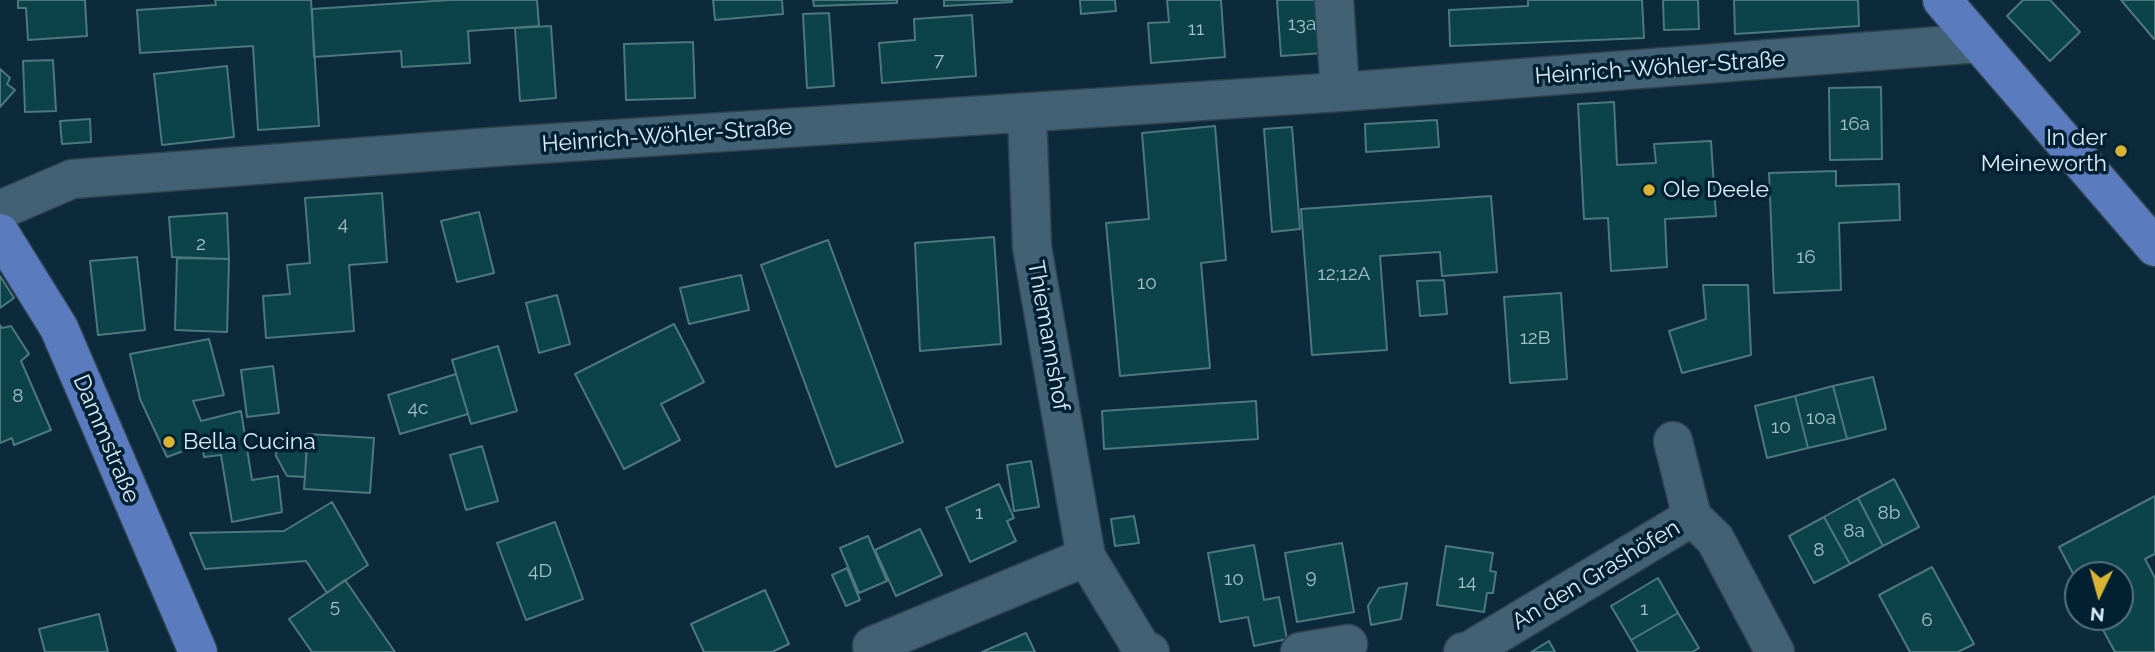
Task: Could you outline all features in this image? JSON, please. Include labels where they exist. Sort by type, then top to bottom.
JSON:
[{"type":"main road","points":[[1942,0],[2155,247]]},
{"type":"main road","name":"Dammstraße","points":[[0,233],[59,327],[198,652]]},
{"type":"street","points":[[1334,0],[1340,92]]},
{"type":"street","name":"Heinrich-Wöhler-Straße","points":[[0,210],[72,179],[493,147],[1340,92],[1979,43]]},
{"type":"street","name":"Thiemannshof","points":[[1027,114],[1032,247],[1086,557],[1142,649],[1150,652]]},
{"type":"street","name":"An den Grashöfen","points":[[1673,442],[1692,517],[1714,539],[1775,652]]},
{"type":"street","name":"An den Grashöfen","points":[[1463,652],[1469,651],[1692,517]]},
{"type":"street","points":[[872,646],[1086,557]]},
{"type":"street","points":[[1300,652],[1348,644]]},
{"type":"building","points":[[18,0],[85,0],[87,36],[28,40],[26,8],[18,8]]},
{"type":"building","points":[[215,0],[311,0],[319,126],[258,130],[253,46],[140,53],[137,10],[216,5]]},
{"type":"building","points":[[450,0],[537,0],[539,26],[468,31],[470,63],[402,67],[401,51],[314,57],[312,9]]},
{"type":"building","points":[[713,0],[782,0],[783,14],[715,20]]},
{"type":"building","points":[[813,0],[897,0],[897,3],[814,6]]},
{"type":"building","points":[[944,0],[1012,0],[1012,2],[944,6]]},
{"type":"building","points":[[1080,0],[1115,0],[1116,11],[1081,14]]},
{"type":"building","points":[[1167,0],[1221,0],[1225,57],[1151,63],[1148,23],[1169,22]]},
{"type":"building","points":[[1277,0],[1321,0],[1324,53],[1281,56]]},
{"type":"building","points":[[1528,0],[1642,0],[1644,38],[1450,46],[1449,10],[1528,6]]},
{"type":"building","points":[[1663,0],[1698,0],[1699,29],[1664,30]]},
{"type":"building","points":[[1734,0],[1858,0],[1859,26],[1735,34]]},
{"type":"building","points":[[2023,0],[2050,0],[2080,32],[2050,61],[2007,16]]},
{"type":"building","points":[[2121,0],[2155,0],[2154,39]]},
{"type":"building","points":[[829,13],[834,86],[807,88],[803,14]]},
{"type":"building","points":[[972,15],[976,76],[882,83],[879,43],[915,40],[914,19]]},
{"type":"building","points":[[551,26],[556,98],[520,101],[515,28]]},
{"type":"building","points":[[693,42],[695,98],[626,100],[624,44]]},
{"type":"building","points":[[53,60],[56,111],[25,112],[23,61]]},
{"type":"building","points":[[227,66],[234,137],[162,145],[154,74]]},
{"type":"building","points":[[0,69],[10,78],[7,84],[15,90],[0,107]]},
{"type":"building","points":[[1881,87],[1882,159],[1830,160],[1829,88]]},
{"type":"building","name":"Ole Deele","points":[[1614,102],[1617,165],[1656,163],[1654,144],[1711,141],[1716,216],[1665,219],[1667,267],[1611,271],[1608,218],[1584,219],[1578,104]]},
{"type":"building","points":[[90,119],[91,142],[62,144],[60,121]]},
{"type":"building","points":[[1437,120],[1439,147],[1366,152],[1365,124]]},
{"type":"building","points":[[1215,126],[1226,260],[1201,263],[1210,368],[1120,376],[1106,223],[1149,219],[1142,133]]},
{"type":"building","points":[[1292,127],[1300,229],[1272,232],[1264,129]]},
{"type":"building","points":[[1836,171],[1836,186],[1899,184],[1900,220],[1839,223],[1841,290],[1774,293],[1769,173]]},
{"type":"building","points":[[382,193],[387,262],[349,265],[354,331],[266,338],[263,296],[290,294],[287,265],[310,263],[305,198]]},
{"type":"building","points":[[1491,196],[1497,272],[1442,276],[1440,252],[1380,256],[1387,350],[1312,355],[1301,209]]},
{"type":"building","points":[[479,212],[494,273],[457,282],[441,221]]},
{"type":"building","points":[[227,213],[229,259],[172,257],[169,217]]},
{"type":"building","points":[[994,237],[1001,344],[920,351],[915,243]]},
{"type":"building","points":[[828,240],[903,442],[836,467],[761,265]]},
{"type":"building","points":[[137,257],[145,330],[98,335],[90,261]]},
{"type":"building","points":[[177,258],[229,259],[227,332],[175,330]]},
{"type":"building","points":[[741,275],[749,310],[689,324],[680,288]]},
{"type":"building","points":[[0,276],[14,298],[0,308]]},
{"type":"building","points":[[1444,280],[1447,314],[1420,316],[1417,281]]},
{"type":"building","points":[[1703,285],[1748,285],[1751,355],[1682,373],[1669,331],[1706,319]]},
{"type":"building","points":[[1561,293],[1567,379],[1510,383],[1504,297]]},
{"type":"building","points":[[557,295],[570,344],[539,353],[526,303]]},
{"type":"building","points":[[674,324],[704,382],[661,404],[680,440],[624,469],[575,374]]},
{"type":"building","points":[[0,325],[2,328],[11,326],[29,354],[21,361],[51,430],[14,445],[12,438],[0,443]]},
{"type":"building","points":[[209,339],[224,395],[193,401],[201,421],[241,411],[252,480],[278,476],[282,512],[232,522],[221,455],[204,457],[202,444],[167,457],[140,399],[130,354]]},
{"type":"building","points":[[498,346],[517,411],[471,424],[452,360]]},
{"type":"building","points":[[273,366],[279,413],[247,417],[241,370]]},
{"type":"building","points":[[456,374],[468,414],[400,434],[388,395]]},
{"type":"building","points":[[1873,377],[1886,429],[1847,439],[1833,386]]},
{"type":"building","points":[[1833,386],[1847,439],[1808,448],[1795,396]]},
{"type":"building","points":[[1795,396],[1808,448],[1767,458],[1755,406]]},
{"type":"building","points":[[1256,401],[1258,439],[1104,449],[1102,411]]},
{"type":"building","points":[[308,434],[374,438],[370,493],[304,489]]},
{"type":"building","points":[[277,438],[307,440],[305,477],[287,476],[276,456]]},
{"type":"building","points":[[482,446],[498,501],[466,510],[450,455]]},
{"type":"building","points":[[1031,461],[1039,507],[1014,511],[1007,465]]},
{"type":"building","points":[[1894,479],[1919,527],[1883,546],[1858,498]]},
{"type":"building","points":[[999,484],[1014,518],[1007,521],[1016,541],[970,562],[946,508]]},
{"type":"building","points":[[2155,496],[2155,554],[2145,559],[2155,578],[2155,652],[2115,652],[2104,631],[2134,631],[2134,561],[2066,561],[2059,547]]},
{"type":"building","points":[[1858,498],[1883,546],[1850,564],[1824,517]]},
{"type":"building","points":[[332,502],[368,565],[327,593],[306,561],[205,569],[190,533],[284,531]]},
{"type":"building","points":[[1134,516],[1139,543],[1115,546],[1111,519]]},
{"type":"building","points":[[1824,517],[1850,564],[1814,583],[1789,536]]},
{"type":"building","points":[[555,522],[583,599],[526,620],[497,543]]},
{"type":"building","points":[[920,529],[942,575],[896,596],[875,550]]},
{"type":"building","points":[[868,536],[887,581],[859,593],[840,548]]},
{"type":"building","points":[[1342,543],[1354,612],[1297,622],[1285,553]]},
{"type":"building","points":[[1254,545],[1264,600],[1279,597],[1287,639],[1254,646],[1248,617],[1220,622],[1208,553]]},
{"type":"building","points":[[1446,546],[1493,553],[1490,571],[1496,572],[1493,593],[1487,593],[1484,612],[1437,605]]},
{"type":"building","points":[[1932,567],[1974,644],[1958,652],[1910,652],[1879,595]]},
{"type":"building","points":[[847,568],[860,600],[846,606],[832,575]]},
{"type":"building","points":[[1658,578],[1678,613],[1631,640],[1611,606]]},
{"type":"building","points":[[345,580],[395,652],[312,652],[289,619]]},
{"type":"building","points":[[1407,583],[1401,619],[1371,625],[1368,606],[1379,588]]},
{"type":"building","points":[[765,590],[789,644],[772,652],[704,652],[691,624]]},
{"type":"building","points":[[1678,613],[1699,648],[1692,652],[1638,652],[1631,640]]},
{"type":"building","points":[[99,614],[108,652],[45,652],[39,629]]},
{"type":"building","points":[[1026,633],[1035,652],[982,652]]},
{"type":"building","points":[[1549,641],[1555,652],[1531,652]]},
{"type":"place","name":"In der Meineworth","points":[[2121,151]]},
{"type":"place","name":"Ole Deele","points":[[1649,190]]},
{"type":"place","name":"Bella Cucina","points":[[169,442]]}]
